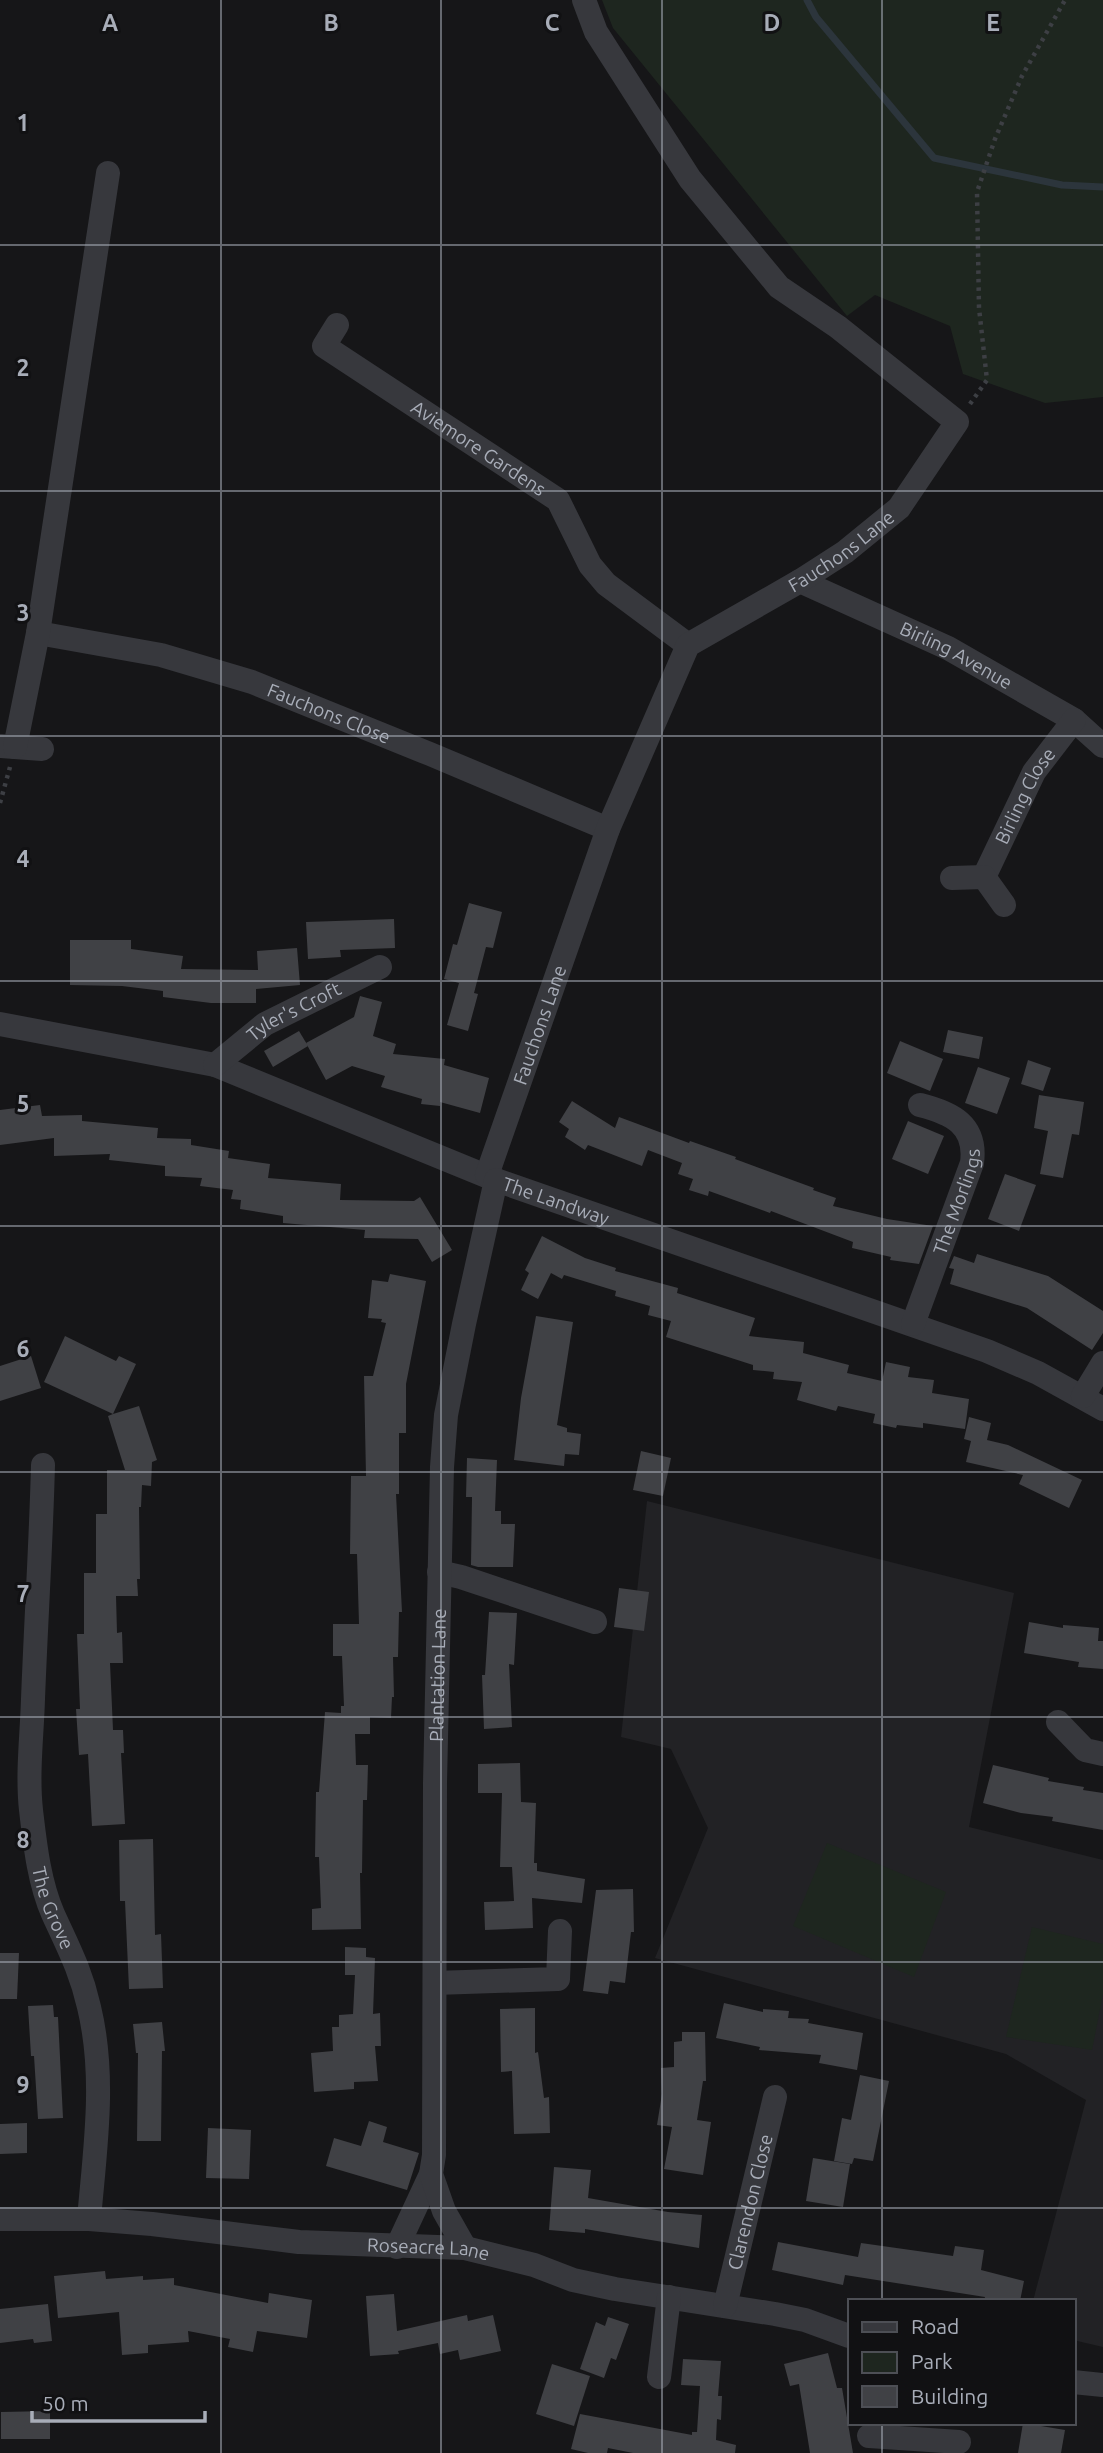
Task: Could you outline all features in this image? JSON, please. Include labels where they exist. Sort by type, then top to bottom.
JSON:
[{"type":"street","points":[[584,0],[596,32],[690,179],[779,287],[838,327],[957,422]]},
{"type":"street","points":[[42,748],[8,746],[37,633],[110,173]]},
{"type":"street","name":"Aviemore Gardens","points":[[337,325],[324,346],[558,500],[590,565],[606,584],[688,645]]},
{"type":"street","name":"Fauchons Lane","points":[[491,1177],[608,829],[688,645],[845,552],[899,508],[957,422]]},
{"type":"street","name":"Birling Avenue","points":[[800,581],[948,648],[1074,720],[1103,746]]},
{"type":"street","name":"Fauchons Close","points":[[37,633],[161,655],[252,682],[608,829]]},
{"type":"street","name":"Birling Close","points":[[984,877],[1034,772],[1074,720]]},
{"type":"street","points":[[952,878],[984,877],[1003,905]]},
{"type":"street","name":"Tyler's Croft","points":[[215,1065],[265,1024],[380,967]]},
{"type":"street","name":"The Landway","points":[[0,1024],[215,1065],[491,1177],[987,1351],[1038,1373],[1093,1403]]},
{"type":"street","name":"The Morlings","points":[[913,1324],[972,1163],[974,1149],[965,1127],[947,1112],[920,1105]]},
{"type":"street","name":"Plantation Lane","points":[[397,2247],[431,2175],[434,2155],[442,1467],[446,1415],[491,1177]]},
{"type":"street","points":[[1093,1403],[1103,1363]]},
{"type":"street","name":"The Grove","points":[[43,1465],[31,1807],[40,1873],[53,1913],[74,1956],[95,2032],[99,2064],[98,2104],[89,2219]]},
{"type":"street","points":[[439,1572],[595,1622]]},
{"type":"street","points":[[1058,1721],[1085,1750],[1103,1754]]},
{"type":"street","points":[[435,1983],[558,1979],[560,1931]]},
{"type":"street","name":"Clarendon Close","points":[[725,2306],[775,2098]]},
{"type":"street","name":"Plantation Lane","points":[[431,2175],[444,2211],[465,2248]]},
{"type":"street","name":"Roseacre Lane","points":[[0,2219],[89,2219],[299,2242],[465,2248],[534,2265],[573,2280],[805,2320],[848,2336]]},
{"type":"street","points":[[659,2377],[670,2297]]},
{"type":"street","points":[[1075,2382],[1103,2385]]},
{"type":"street","points":[[869,2437],[959,2442]]},
{"type":"path","points":[[957,422],[987,380],[979,308],[977,192],[1022,76],[1065,0]]},
{"type":"path","points":[[0,803],[8,746]]},
{"type":"shaded area","points":[[647,1501],[1014,1593],[969,1827],[1103,1860],[1103,2347],[1075,2340],[1075,2299],[1034,2299],[1086,2100],[1006,2054],[655,1958],[708,1828],[671,1749],[621,1737]]},
{"type":"green space","points":[[602,0],[1103,0],[1103,397],[1045,403],[963,374],[950,326],[875,295],[847,316],[613,28]]},
{"type":"green space","points":[[827,1843],[946,1892],[914,1977],[793,1926]]},
{"type":"green space","points":[[1032,1927],[1103,1944],[1103,1994],[1092,2050],[1006,2037]]},
{"type":"building","points":[[469,903],[502,912],[493,948],[486,947],[468,1031],[447,1025],[459,983],[444,979],[453,944],[457,945]]},
{"type":"building","points":[[394,919],[395,948],[340,950],[341,957],[308,959],[306,922]]},
{"type":"building","points":[[70,940],[131,940],[131,949],[183,956],[181,969],[258,970],[257,951],[297,948],[300,985],[256,989],[256,1003],[211,1003],[163,997],[163,991],[122,986],[70,985]]},
{"type":"building","points":[[360,996],[382,1002],[373,1036],[396,1044],[393,1054],[445,1059],[444,1065],[489,1078],[480,1113],[440,1102],[440,1106],[421,1104],[422,1099],[381,1087],[385,1076],[352,1066],[326,1080],[306,1043],[354,1017]]},
{"type":"building","points":[[948,1030],[983,1037],[979,1059],[943,1052]]},
{"type":"building","points":[[299,1031],[308,1046],[273,1067],[264,1051]]},
{"type":"building","points":[[900,1041],[943,1059],[930,1091],[887,1073]]},
{"type":"building","points":[[1028,1060],[1051,1068],[1043,1091],[1021,1084]]},
{"type":"building","points":[[978,1067],[1010,1078],[997,1114],[965,1103]]},
{"type":"building","points":[[1039,1095],[1084,1102],[1079,1135],[1072,1134],[1063,1178],[1040,1174],[1048,1131],[1034,1128]]},
{"type":"building","points":[[572,1101],[615,1128],[619,1117],[736,1157],[735,1159],[814,1188],[813,1190],[836,1198],[833,1206],[887,1219],[933,1226],[919,1264],[890,1260],[891,1257],[852,1248],[853,1242],[771,1211],[770,1213],[709,1191],[708,1196],[689,1190],[693,1179],[678,1174],[682,1163],[648,1150],[642,1166],[588,1145],[585,1150],[565,1137],[569,1129],[559,1122]]},
{"type":"building","points":[[40,1105],[42,1116],[82,1115],[82,1121],[158,1128],[157,1138],[191,1139],[191,1145],[229,1151],[228,1158],[270,1164],[268,1178],[341,1184],[340,1200],[414,1201],[420,1197],[452,1250],[432,1262],[418,1239],[364,1238],[365,1230],[283,1223],[283,1216],[240,1209],[241,1200],[231,1199],[233,1190],[200,1186],[202,1178],[165,1176],[165,1166],[109,1160],[110,1154],[54,1156],[54,1138],[0,1145],[0,1110]]},
{"type":"building","points":[[908,1121],[944,1136],[928,1174],[892,1159]]},
{"type":"building","points":[[1005,1174],[1036,1185],[1019,1231],[988,1219]]},
{"type":"building","points":[[542,1236],[585,1258],[616,1268],[615,1271],[678,1288],[677,1293],[755,1318],[749,1336],[804,1342],[803,1353],[849,1365],[847,1373],[882,1381],[886,1362],[910,1367],[908,1377],[934,1380],[932,1393],[969,1399],[965,1429],[923,1423],[923,1428],[897,1425],[896,1428],[873,1423],[875,1414],[838,1406],[836,1411],[797,1400],[802,1382],[773,1379],[774,1372],[753,1370],[753,1365],[666,1337],[671,1321],[648,1315],[650,1306],[615,1296],[616,1291],[564,1275],[562,1279],[551,1273],[538,1299],[521,1290],[529,1273],[525,1270]]},
{"type":"building","points":[[977,1254],[1048,1276],[1103,1311],[1103,1333],[1092,1350],[1027,1308],[950,1284],[954,1269],[949,1268],[954,1256],[974,1263]]},
{"type":"building","points":[[390,1274],[426,1281],[406,1384],[406,1433],[399,1433],[399,1494],[396,1494],[402,1612],[399,1612],[398,1657],[393,1657],[394,1697],[391,1718],[370,1717],[370,1734],[355,1734],[356,1765],[368,1765],[367,1800],[363,1800],[361,1929],[312,1930],[312,1909],[321,1908],[319,1857],[315,1857],[316,1792],[319,1792],[325,1712],[341,1713],[341,1706],[344,1706],[342,1656],[333,1656],[333,1624],[359,1624],[357,1554],[350,1554],[351,1476],[366,1476],[364,1376],[373,1376],[386,1323],[381,1322],[382,1319],[368,1318],[372,1280],[388,1282]]},
{"type":"building","points":[[536,1316],[573,1322],[557,1425],[567,1428],[567,1432],[581,1434],[579,1455],[565,1454],[564,1466],[514,1460],[521,1398]]},
{"type":"building","points":[[65,1336],[116,1361],[119,1356],[136,1364],[113,1414],[44,1382]]},
{"type":"building","points":[[31,1356],[41,1388],[0,1401],[0,1366]]},
{"type":"building","points":[[139,1406],[157,1460],[152,1462],[151,1486],[142,1485],[139,1507],[138,1596],[116,1596],[117,1633],[122,1632],[123,1663],[110,1663],[113,1730],[123,1730],[124,1753],[121,1753],[125,1824],[92,1826],[88,1754],[79,1755],[76,1709],[80,1709],[77,1634],[84,1634],[84,1573],[96,1573],[96,1514],[107,1514],[107,1470],[125,1470],[108,1416]]},
{"type":"building","points":[[969,1417],[991,1423],[987,1440],[1008,1445],[1082,1480],[1069,1508],[1019,1484],[1023,1475],[966,1462],[971,1441],[964,1439]]},
{"type":"building","points":[[641,1451],[671,1458],[663,1496],[633,1490]]},
{"type":"building","points":[[467,1458],[497,1460],[495,1511],[501,1511],[501,1524],[515,1524],[513,1567],[471,1565],[472,1497],[466,1497]]},
{"type":"building","points":[[619,1588],[649,1592],[644,1631],[614,1627]]},
{"type":"building","points":[[489,1612],[517,1613],[514,1665],[509,1664],[512,1727],[484,1729],[482,1675],[485,1675]]},
{"type":"building","points":[[1029,1622],[1063,1628],[1063,1625],[1099,1628],[1098,1641],[1103,1641],[1103,1669],[1078,1667],[1079,1662],[1024,1653]]},
{"type":"building","points":[[520,1763],[521,1802],[536,1803],[534,1863],[537,1863],[537,1871],[585,1879],[582,1903],[532,1898],[533,1928],[485,1930],[484,1902],[514,1901],[512,1867],[500,1867],[502,1793],[478,1793],[478,1764]]},
{"type":"building","points":[[993,1765],[1103,1793],[1103,1830],[1052,1821],[1053,1817],[1021,1813],[983,1803]]},
{"type":"building","points":[[153,1839],[155,1935],[161,1934],[163,1988],[129,1989],[125,1901],[120,1901],[119,1840]]},
{"type":"building","points":[[633,1889],[634,1932],[631,1932],[625,1983],[610,1981],[608,1994],[583,1991],[596,1890]]},
{"type":"building","points":[[345,1947],[366,1948],[366,1957],[375,1958],[373,2014],[380,2013],[381,2046],[375,2046],[378,2081],[354,2082],[354,2089],[314,2092],[311,2053],[333,2051],[332,2027],[339,2027],[339,2015],[353,2014],[355,1975],[345,1975]]},
{"type":"building","points":[[0,1953],[19,1953],[17,1999],[0,1999]]},
{"type":"building","points":[[724,2003],[763,2012],[763,2009],[789,2011],[788,2018],[809,2019],[808,2023],[863,2033],[857,2070],[819,2063],[821,2055],[759,2050],[760,2047],[716,2038]]},
{"type":"building","points":[[53,2005],[54,2017],[58,2017],[63,2118],[38,2119],[28,2006]]},
{"type":"building","points":[[535,2008],[535,2053],[538,2052],[544,2098],[549,2097],[550,2133],[514,2134],[512,2071],[501,2072],[500,2009]]},
{"type":"building","points":[[162,2022],[165,2051],[162,2051],[161,2141],[137,2141],[138,2053],[133,2024]]},
{"type":"building","points":[[682,2032],[705,2032],[706,2081],[703,2081],[697,2120],[711,2122],[703,2175],[664,2169],[672,2127],[657,2125],[662,2094],[661,2068],[674,2067],[674,2042],[682,2041]]},
{"type":"building","points":[[860,2075],[889,2081],[873,2161],[854,2158],[852,2164],[834,2161],[842,2118],[851,2120]]},
{"type":"building","points":[[369,2121],[387,2127],[383,2142],[419,2153],[407,2190],[326,2166],[334,2138],[361,2146]]},
{"type":"building","points":[[27,2123],[27,2153],[0,2154],[0,2124]]},
{"type":"building","points":[[208,2128],[251,2130],[249,2179],[206,2178]]},
{"type":"building","points":[[813,2158],[850,2164],[843,2207],[806,2201]]},
{"type":"building","points":[[554,2167],[591,2170],[588,2198],[702,2215],[699,2248],[585,2229],[585,2233],[549,2230]]},
{"type":"building","points":[[778,2242],[858,2257],[861,2243],[953,2256],[955,2246],[984,2250],[981,2270],[1024,2281],[1020,2299],[984,2299],[845,2275],[843,2285],[772,2270]]},
{"type":"building","points":[[105,2271],[106,2279],[143,2276],[143,2280],[174,2278],[174,2285],[268,2303],[269,2293],[312,2300],[307,2338],[257,2331],[253,2352],[228,2347],[230,2339],[188,2331],[189,2342],[148,2345],[148,2353],[122,2355],[119,2312],[58,2318],[54,2276]]},
{"type":"building","points":[[394,2294],[397,2331],[467,2315],[468,2321],[493,2315],[501,2351],[460,2360],[458,2350],[440,2354],[438,2343],[398,2351],[399,2354],[370,2356],[366,2296]]},
{"type":"building","points":[[48,2304],[52,2341],[34,2343],[33,2339],[0,2343],[0,2309]]},
{"type":"building","points":[[608,2317],[629,2324],[616,2360],[611,2358],[604,2378],[580,2369],[596,2322],[605,2326]]},
{"type":"building","points":[[828,2353],[837,2388],[842,2388],[853,2453],[810,2453],[799,2384],[790,2386],[784,2364]]},
{"type":"building","points":[[683,2359],[721,2361],[718,2396],[722,2396],[721,2420],[717,2419],[716,2440],[736,2445],[735,2453],[633,2453],[608,2448],[607,2453],[588,2453],[571,2449],[580,2414],[692,2435],[692,2432],[697,2432],[700,2386],[681,2385]]},
{"type":"building","points":[[552,2364],[590,2376],[574,2426],[536,2414]]},
{"type":"building","points":[[50,2411],[50,2439],[1,2439],[1,2412]]},
{"type":"building","points":[[1023,2425],[1065,2430],[1061,2453],[1018,2453]]},
{"type":"waterway","points":[[807,0],[816,17],[934,158],[1062,185],[1103,187]]}]
